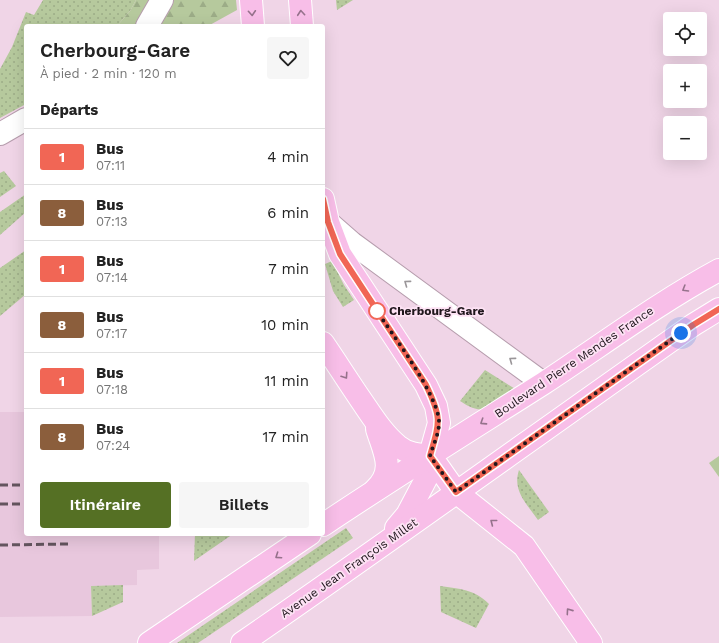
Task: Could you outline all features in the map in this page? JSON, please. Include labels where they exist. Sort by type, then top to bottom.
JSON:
[{"type":"main road","points":[[251,0],[253,24]]},
{"type":"main road","points":[[300,0],[302,24]]},
{"type":"main road","points":[[325,208],[328,222],[340,254],[426,385],[436,406],[439,423],[430,456],[427,477],[416,500],[407,514],[379,548]]},
{"type":"main road","name":"Boulevard Pierre Mendes France","points":[[325,524],[602,345],[663,302],[719,270]]},
{"type":"main road","points":[[456,492],[674,338],[719,310]]},
{"type":"main road","points":[[325,346],[374,420],[388,437],[398,446],[413,454],[430,456],[456,492],[524,546],[592,643]]},
{"type":"main road","points":[[374,420],[386,454],[387,464],[382,484],[375,490]]},
{"type":"main road","name":"Avenue Jean François Millet","points":[[242,643],[379,548],[456,492]]},
{"type":"main road","points":[[149,643],[307,536]]},
{"type":"street","points":[[148,24],[162,0]]},
{"type":"street","points":[[0,134],[24,120]]},
{"type":"street","points":[[328,222],[352,243],[543,383]]},
{"type":"shaded area","points":[[0,412],[24,412],[24,536],[159,536],[159,569],[137,570],[137,585],[91,586],[92,616],[0,617]]},
{"type":"green space","points":[[43,0],[136,0],[130,11],[119,24],[24,24],[24,105],[0,118],[0,69],[12,47],[26,12],[34,15]]},
{"type":"green space","points":[[136,0],[236,0],[237,10],[212,24],[119,24],[130,11]]},
{"type":"green space","points":[[336,0],[353,0],[337,10]]},
{"type":"green space","points":[[4,171],[16,186],[0,197],[0,173]]},
{"type":"green space","points":[[24,195],[24,214],[0,235],[0,212]]},
{"type":"green space","points":[[24,251],[24,296],[0,316],[0,268]]},
{"type":"green space","points":[[332,261],[344,285],[354,300],[343,307],[333,291],[325,264]]},
{"type":"green space","points":[[485,370],[517,390],[484,409],[468,406],[460,401]]},
{"type":"green space","points":[[719,456],[719,477],[709,463]]},
{"type":"green space","points":[[519,470],[549,512],[538,520],[525,503],[519,491],[517,478]]},
{"type":"green space","points":[[346,528],[353,538],[198,643],[177,643]]},
{"type":"green space","points":[[195,536],[230,536],[194,561]]},
{"type":"green space","points":[[123,585],[123,602],[92,616],[91,586]]},
{"type":"green space","points":[[440,586],[466,590],[478,595],[489,604],[476,628],[441,612]]},
{"type":"railway","points":[[0,485],[24,485]]},
{"type":"railway","points":[[0,504],[24,504]]},
{"type":"railway","points":[[0,545],[68,544]]},
{"type":"bus line","name":"1","points":[[325,208],[328,222],[340,254],[426,385],[436,406],[439,423],[430,456],[456,492],[693,325],[719,309]]},
{"type":"place","name":"Cherbourg-Gare","points":[[377,311]]},
{"type":"route","points":[[377,311],[374,307],[426,385],[436,406],[439,423],[430,456],[456,492],[681,333]]}]
